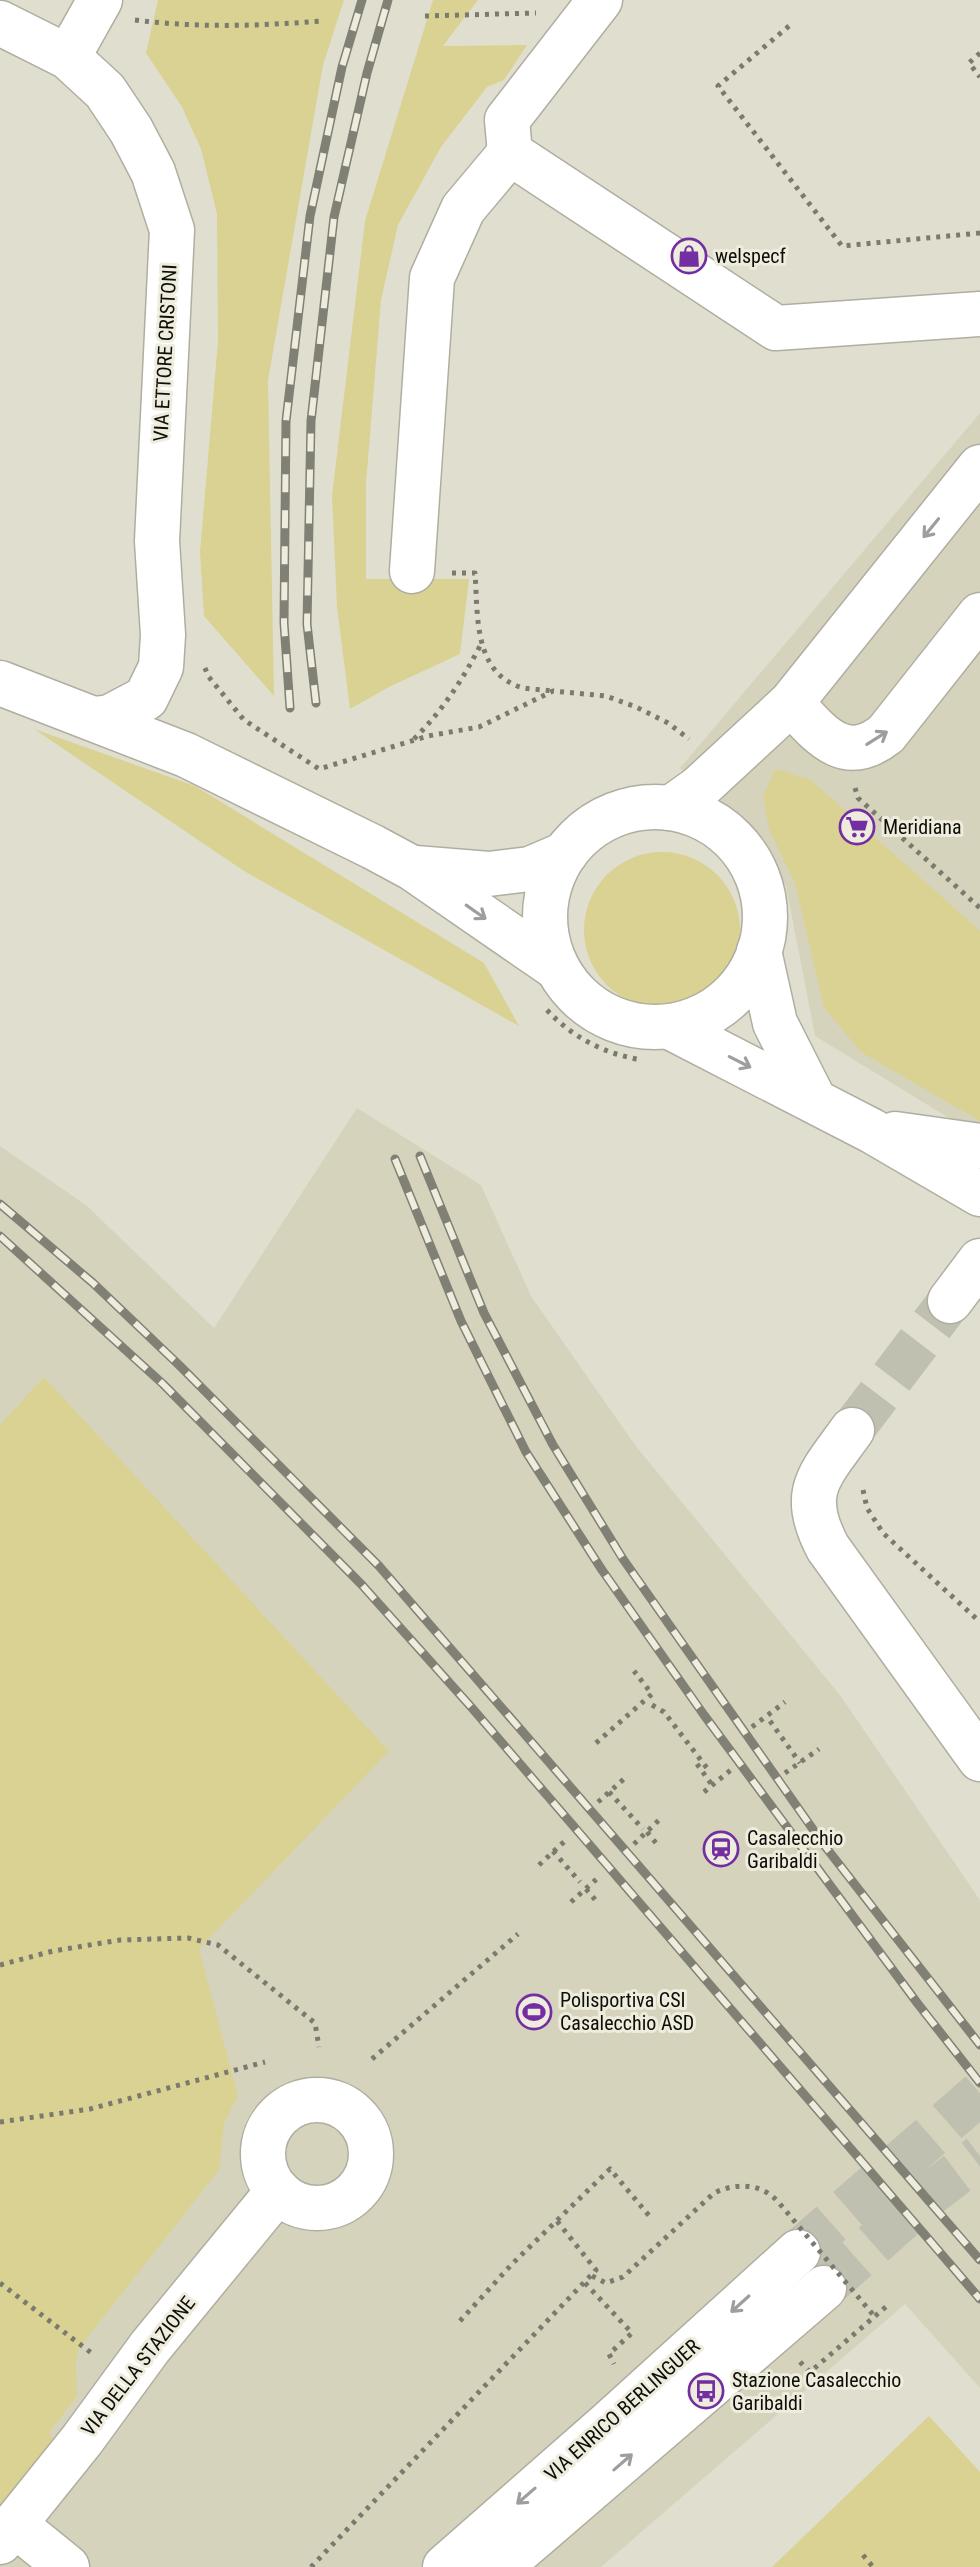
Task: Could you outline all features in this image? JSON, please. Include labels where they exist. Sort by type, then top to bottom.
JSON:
[{"type":"street","points":[[68,57],[100,0]]},
{"type":"street","points":[[412,571],[432,278],[463,209],[510,153],[507,120],[600,0]]},
{"type":"street","name":"VIA ETTORE CRISTONI","points":[[0,23],[68,57],[105,91],[131,130],[153,172],[172,230],[157,541],[163,635],[161,667],[146,698],[110,717],[95,719]]},
{"type":"street","points":[[510,153],[776,328],[980,314]]},
{"type":"street","points":[[688,814],[699,788],[791,703],[980,467]]},
{"type":"street","points":[[688,814],[761,758],[786,746],[834,743],[872,745],[886,734],[980,615]]},
{"type":"street","points":[[161,667],[169,724],[186,755]]},
{"type":"street","points":[[0,683],[186,755],[412,868],[557,968]]},
{"type":"street","points":[[791,703],[834,743]]},
{"type":"street","points":[[635,809],[688,814],[727,834],[745,854],[761,887],[765,916],[759,951],[745,980],[727,1000],[701,1017],[670,1027],[635,1026],[598,1012],[569,988],[548,946],[544,923],[547,895],[565,854],[591,827],[611,816],[635,809]]},
{"type":"street","points":[[412,868],[489,874],[530,869],[565,854]]},
{"type":"street","points":[[759,951],[775,1023],[814,1100]]},
{"type":"street","points":[[670,1027],[872,1131],[980,1194]]},
{"type":"street","points":[[872,1131],[980,1146]]},
{"type":"street","points":[[950,1301],[980,1261]]},
{"type":"street","points":[[852,1430],[822,1469],[813,1513],[818,1529],[828,1548],[980,1759]]},
{"type":"street","name":"VIA DELLA STAZIONE","points":[[7,2533],[82,2440],[150,2347],[278,2191]]},
{"type":"street","name":"VIA ENRICO BERLINGUER","points":[[445,2567],[798,2252]]},
{"type":"street","name":"VIA ENRICO BERLINGUER","points":[[500,2567],[824,2288]]},
{"type":"street","points":[[7,2533],[67,2567]]},
{"type":"path","points":[[100,0],[132,20],[246,27],[321,21]]},
{"type":"path","points":[[425,16],[534,13]]},
{"type":"path","points":[[789,26],[718,86],[842,246],[980,233]]},
{"type":"path","points":[[980,53],[969,63],[980,77]]},
{"type":"path","points":[[412,571],[475,573],[481,646],[500,676],[517,686],[606,696],[668,723],[693,742]]},
{"type":"path","points":[[412,741],[445,705],[481,646]]},
{"type":"path","points":[[319,769],[412,741],[479,727],[553,691]]},
{"type":"path","points":[[834,743],[858,798],[980,908]]},
{"type":"path","points":[[862,1485],[867,1508],[883,1533],[980,1622]]},
{"type":"path","points":[[596,1743],[652,1694],[634,1671]]},
{"type":"path","points":[[752,1727],[768,1719],[785,1702]]},
{"type":"path","points":[[652,1705],[664,1712],[710,1772]]},
{"type":"path","points":[[761,1710],[800,1763]]},
{"type":"path","points":[[785,1773],[819,1749]]},
{"type":"path","points":[[697,1764],[712,1785]]},
{"type":"path","points":[[704,1792],[732,1769]]},
{"type":"path","points":[[598,1802],[625,1778]]},
{"type":"path","points":[[609,1792],[656,1843]]},
{"type":"path","points":[[634,1844],[645,1830],[660,1819]]},
{"type":"path","points":[[539,1865],[568,1838]]},
{"type":"path","points":[[553,1851],[580,1882]]},
{"type":"path","points":[[571,1902],[600,1876]]},
{"type":"path","points":[[586,1889],[597,1902]]},
{"type":"path","points":[[372,2059],[518,1934]]},
{"type":"path","points":[[0,1965],[53,1951],[120,1940],[188,1938],[218,1945],[315,2023],[319,2047]]},
{"type":"path","points":[[0,2122],[90,2109],[265,2062]]},
{"type":"path","points":[[460,2321],[512,2264],[610,2169],[651,2218]]},
{"type":"path","points":[[592,2276],[606,2283],[623,2277],[714,2193],[728,2186],[760,2189],[780,2204],[875,2317]]},
{"type":"path","points":[[311,2567],[592,2276],[596,2270],[557,2221]]},
{"type":"path","points":[[0,2283],[94,2355]]},
{"type":"path","points":[[585,2283],[632,2333],[609,2354],[616,2369]]},
{"type":"path","points":[[810,2372],[888,2305]]},
{"type":"path","points":[[863,2555],[873,2567]]},
{"type":"shaded area","points":[[158,0],[344,0],[323,65],[268,380],[274,696],[204,616],[200,552],[218,341],[217,214],[201,149],[182,107],[146,53]]},
{"type":"shaded area","points":[[433,0],[478,0],[443,46],[527,45],[504,80],[487,87],[441,147],[398,225],[381,300],[366,484],[366,579],[469,579],[460,654],[350,709],[337,607],[332,496],[365,221]]},
{"type":"shaded area","name":"Meridiana","points":[[980,413],[980,1137],[815,1036],[786,886],[680,768]]},
{"type":"shaded area","points":[[34,729],[195,786],[484,963],[519,1026],[244,871]]},
{"type":"shaded area","points":[[776,769],[811,780],[980,931],[980,1121],[861,1052],[824,1008],[795,883],[769,829],[763,795]]},
{"type":"shaded area","points":[[662,852],[692,858],[717,875],[734,900],[740,930],[734,960],[717,985],[692,1002],[662,1008],[632,1002],[607,985],[590,960],[584,930],[590,900],[607,875],[632,858]]},
{"type":"shaded area","points":[[357,1108],[481,1185],[531,1296],[635,1445],[840,1695],[980,1900],[980,2388],[905,2304],[601,2567],[0,2567],[0,1146],[86,1205],[214,1328]]},
{"type":"shaded area","points":[[44,1377],[389,1751],[199,1949],[238,2096],[224,2123],[219,2170],[79,2348],[76,2361],[77,2396],[49,2433],[55,2440],[0,2507],[0,1425]]},
{"type":"shaded area","points":[[929,2416],[980,2472],[980,2567],[772,2567]]},
{"type":"tunnel","points":[[852,1430],[950,1301]]},
{"type":"tunnel","points":[[798,2252],[980,2093]]},
{"type":"tunnel","points":[[824,2288],[930,2194],[980,2156]]},
{"type":"railway","points":[[290,708],[284,623],[286,421],[310,216],[342,67],[362,0]]},
{"type":"railway","points":[[316,703],[307,624],[311,421],[334,217],[367,73],[388,0]]},
{"type":"railway","points":[[420,1156],[484,1313],[553,1445],[623,1559],[824,1845],[980,2045]]},
{"type":"railway","points":[[395,1159],[461,1321],[526,1452],[602,1570],[704,1715],[980,2083]]},
{"type":"railway","points":[[0,1204],[93,1283],[180,1366],[379,1566],[980,2260]]},
{"type":"railway","points":[[0,1236],[163,1384],[362,1585],[472,1708],[980,2299]]},
{"type":"place","name":"welspecf","points":[[689,256]]},
{"type":"place","name":"Meridiana","points":[[857,827]]},
{"type":"place","name":"Casalecchio Garibaldi","points":[[721,1849]]},
{"type":"place","name":"Polisportiva CSI Casalecchio ASD","points":[[534,2012]]},
{"type":"place","name":"Stazione Casalecchio Garibaldi","points":[[706,2391]]}]
